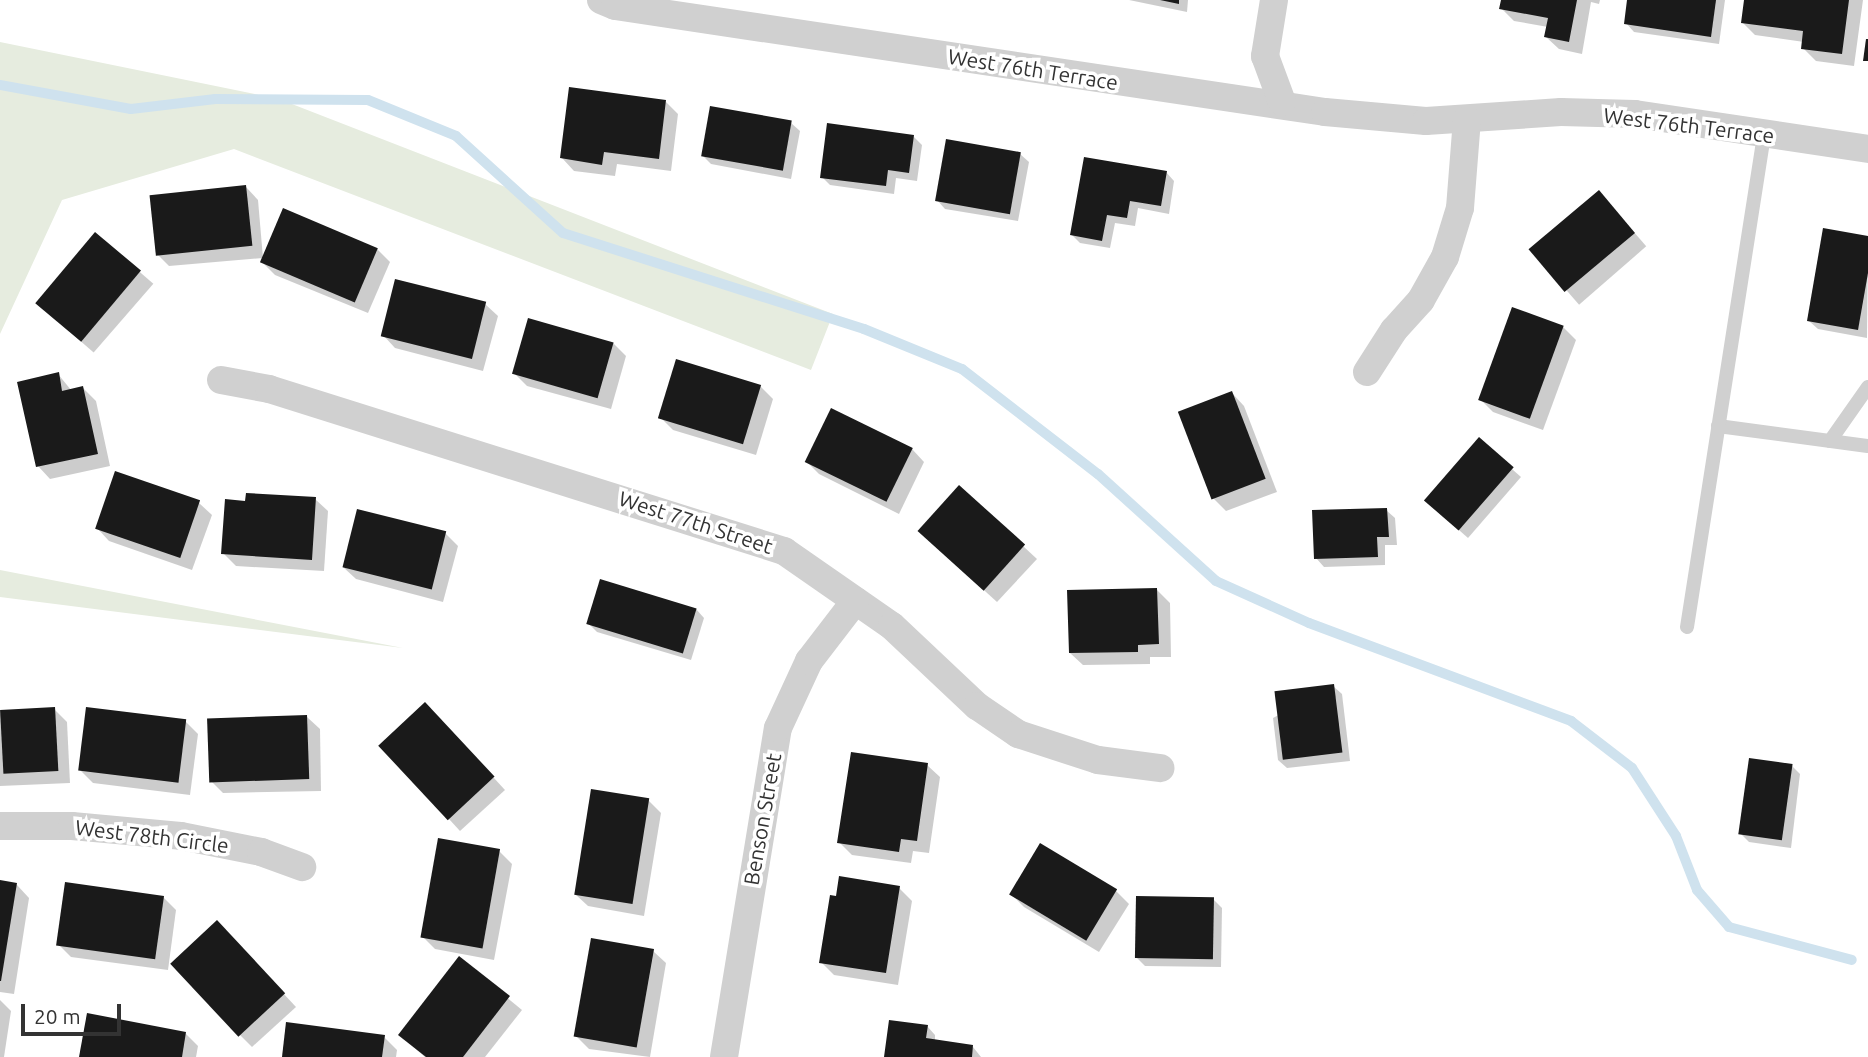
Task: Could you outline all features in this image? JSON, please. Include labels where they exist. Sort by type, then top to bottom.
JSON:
[{"type":"street","name":"West 76th Terrace","points":[[601,0],[683,16],[1282,102],[1338,113],[1467,120],[1561,112],[1635,114],[1868,149]]},
{"type":"street","points":[[1274,0],[1265,56],[1282,102]]},
{"type":"street","points":[[1367,372],[1394,330],[1421,300],[1445,257],[1460,208],[1467,120]]},
{"type":"street","name":"West 77th Street","points":[[221,380],[269,389],[748,537],[784,551],[892,626],[977,706],[1018,734],[1098,760],[1160,768]]},
{"type":"street","name":"Benson Street","points":[[724,1057],[778,728],[809,662],[855,601]]},
{"type":"street","name":"West 78th Circle","points":[[0,827],[72,826],[181,836],[240,847],[302,867]]},
{"type":"lane","points":[[1687,628],[1764,133]]},
{"type":"lane","points":[[1830,441],[1868,387]]},
{"type":"lane","points":[[1718,426],[1868,446]]},
{"type":"shaded area","points":[[0,42],[279,99],[833,314],[811,370],[234,149],[62,200],[0,334]]},
{"type":"shaded area","points":[[0,570],[403,648],[0,597]]},
{"type":"building","points":[[1160,0],[1179,0],[1179,4]]},
{"type":"building","points":[[1501,0],[1577,0],[1569,42],[1544,37],[1548,18],[1499,9]]},
{"type":"building","points":[[1627,0],[1716,0],[1711,37],[1624,24]]},
{"type":"building","points":[[1744,0],[1849,0],[1842,54],[1801,49],[1803,31],[1741,23]]},
{"type":"building","points":[[1866,39],[1868,61],[1863,61]]},
{"type":"building","points":[[569,87],[666,100],[659,159],[604,152],[602,165],[560,158]]},
{"type":"building","points":[[710,106],[792,120],[783,171],[701,156]]},
{"type":"building","points":[[827,123],[914,135],[909,173],[888,170],[886,186],[820,178]]},
{"type":"building","points":[[946,139],[1021,152],[1010,214],[935,201]]},
{"type":"building","points":[[1084,157],[1167,171],[1161,206],[1130,201],[1127,218],[1107,215],[1102,241],[1070,235]]},
{"type":"building","points":[[246,185],[252,246],[156,256],[150,195]]},
{"type":"building","points":[[1599,190],[1635,233],[1565,292],[1529,249]]},
{"type":"building","points":[[283,208],[378,248],[355,303],[260,262]]},
{"type":"building","points":[[1823,228],[1868,236],[1868,273],[1858,330],[1807,321]]},
{"type":"building","points":[[95,232],[141,271],[81,342],[35,303]]},
{"type":"building","points":[[395,279],[486,302],[472,359],[381,336]]},
{"type":"building","points":[[1512,307],[1564,326],[1530,419],[1478,400]]},
{"type":"building","points":[[528,318],[614,343],[598,398],[512,374]]},
{"type":"building","points":[[676,359],[761,385],[743,444],[658,418]]},
{"type":"building","points":[[59,372],[62,391],[83,386],[98,454],[36,467],[17,382]]},
{"type":"building","points":[[1232,391],[1266,479],[1212,500],[1178,412]]},
{"type":"building","points":[[831,408],[913,448],[886,502],[805,462]]},
{"type":"building","points":[[1479,437],[1514,467],[1459,531],[1424,500]]},
{"type":"building","points":[[115,471],[200,500],[180,558],[95,529]]},
{"type":"building","points":[[959,485],[1025,545],[984,591],[918,531]]},
{"type":"building","points":[[246,493],[316,497],[312,560],[221,554],[225,499],[245,501]]},
{"type":"building","points":[[1387,508],[1389,537],[1377,537],[1378,557],[1314,559],[1312,510]]},
{"type":"building","points":[[357,509],[446,531],[432,589],[342,567]]},
{"type":"building","points":[[600,579],[697,609],[683,653],[586,624]]},
{"type":"building","points":[[1157,588],[1159,644],[1138,645],[1138,652],[1069,653],[1067,590]]},
{"type":"building","points":[[1334,684],[1342,752],[1283,760],[1274,691]]},
{"type":"building","points":[[425,702],[495,777],[448,820],[378,746]]},
{"type":"building","points":[[55,707],[58,771],[3,774],[0,710]]},
{"type":"building","points":[[86,707],[186,719],[178,783],[78,771]]},
{"type":"building","points":[[307,715],[309,779],[209,782],[207,718]]},
{"type":"building","points":[[851,752],[928,763],[917,841],[901,839],[899,852],[837,843]]},
{"type":"building","points":[[1749,758],[1793,764],[1782,840],[1738,834]]},
{"type":"building","points":[[591,789],[649,798],[633,904],[574,895]]},
{"type":"building","points":[[438,838],[500,849],[483,948],[420,937]]},
{"type":"building","points":[[1040,843],[1117,889],[1086,941],[1009,894]]},
{"type":"building","points":[[839,876],[900,886],[886,973],[819,963],[830,895],[836,896]]},
{"type":"building","points":[[0,880],[17,883],[1,981],[0,981]]},
{"type":"building","points":[[65,882],[164,896],[155,959],[56,945]]},
{"type":"building","points":[[1136,896],[1214,897],[1213,959],[1135,958]]},
{"type":"building","points":[[217,920],[285,993],[238,1037],[170,964]]},
{"type":"building","points":[[591,938],[654,949],[637,1048],[574,1036]]},
{"type":"building","points":[[459,956],[510,996],[463,1057],[426,1057],[398,1035]]},
{"type":"building","points":[[87,1013],[186,1032],[182,1057],[79,1057]]},
{"type":"building","points":[[889,1020],[928,1025],[926,1038],[973,1045],[972,1057],[884,1057]]},
{"type":"building","points":[[286,1022],[385,1035],[382,1057],[282,1057]]},
{"type":"waterway","points":[[0,85],[131,109],[215,99],[368,100],[456,136],[563,233],[864,329],[962,369],[1098,474],[1216,581],[1309,623],[1571,721],[1632,768],[1676,836],[1697,890],[1729,927],[1852,960]]}]
